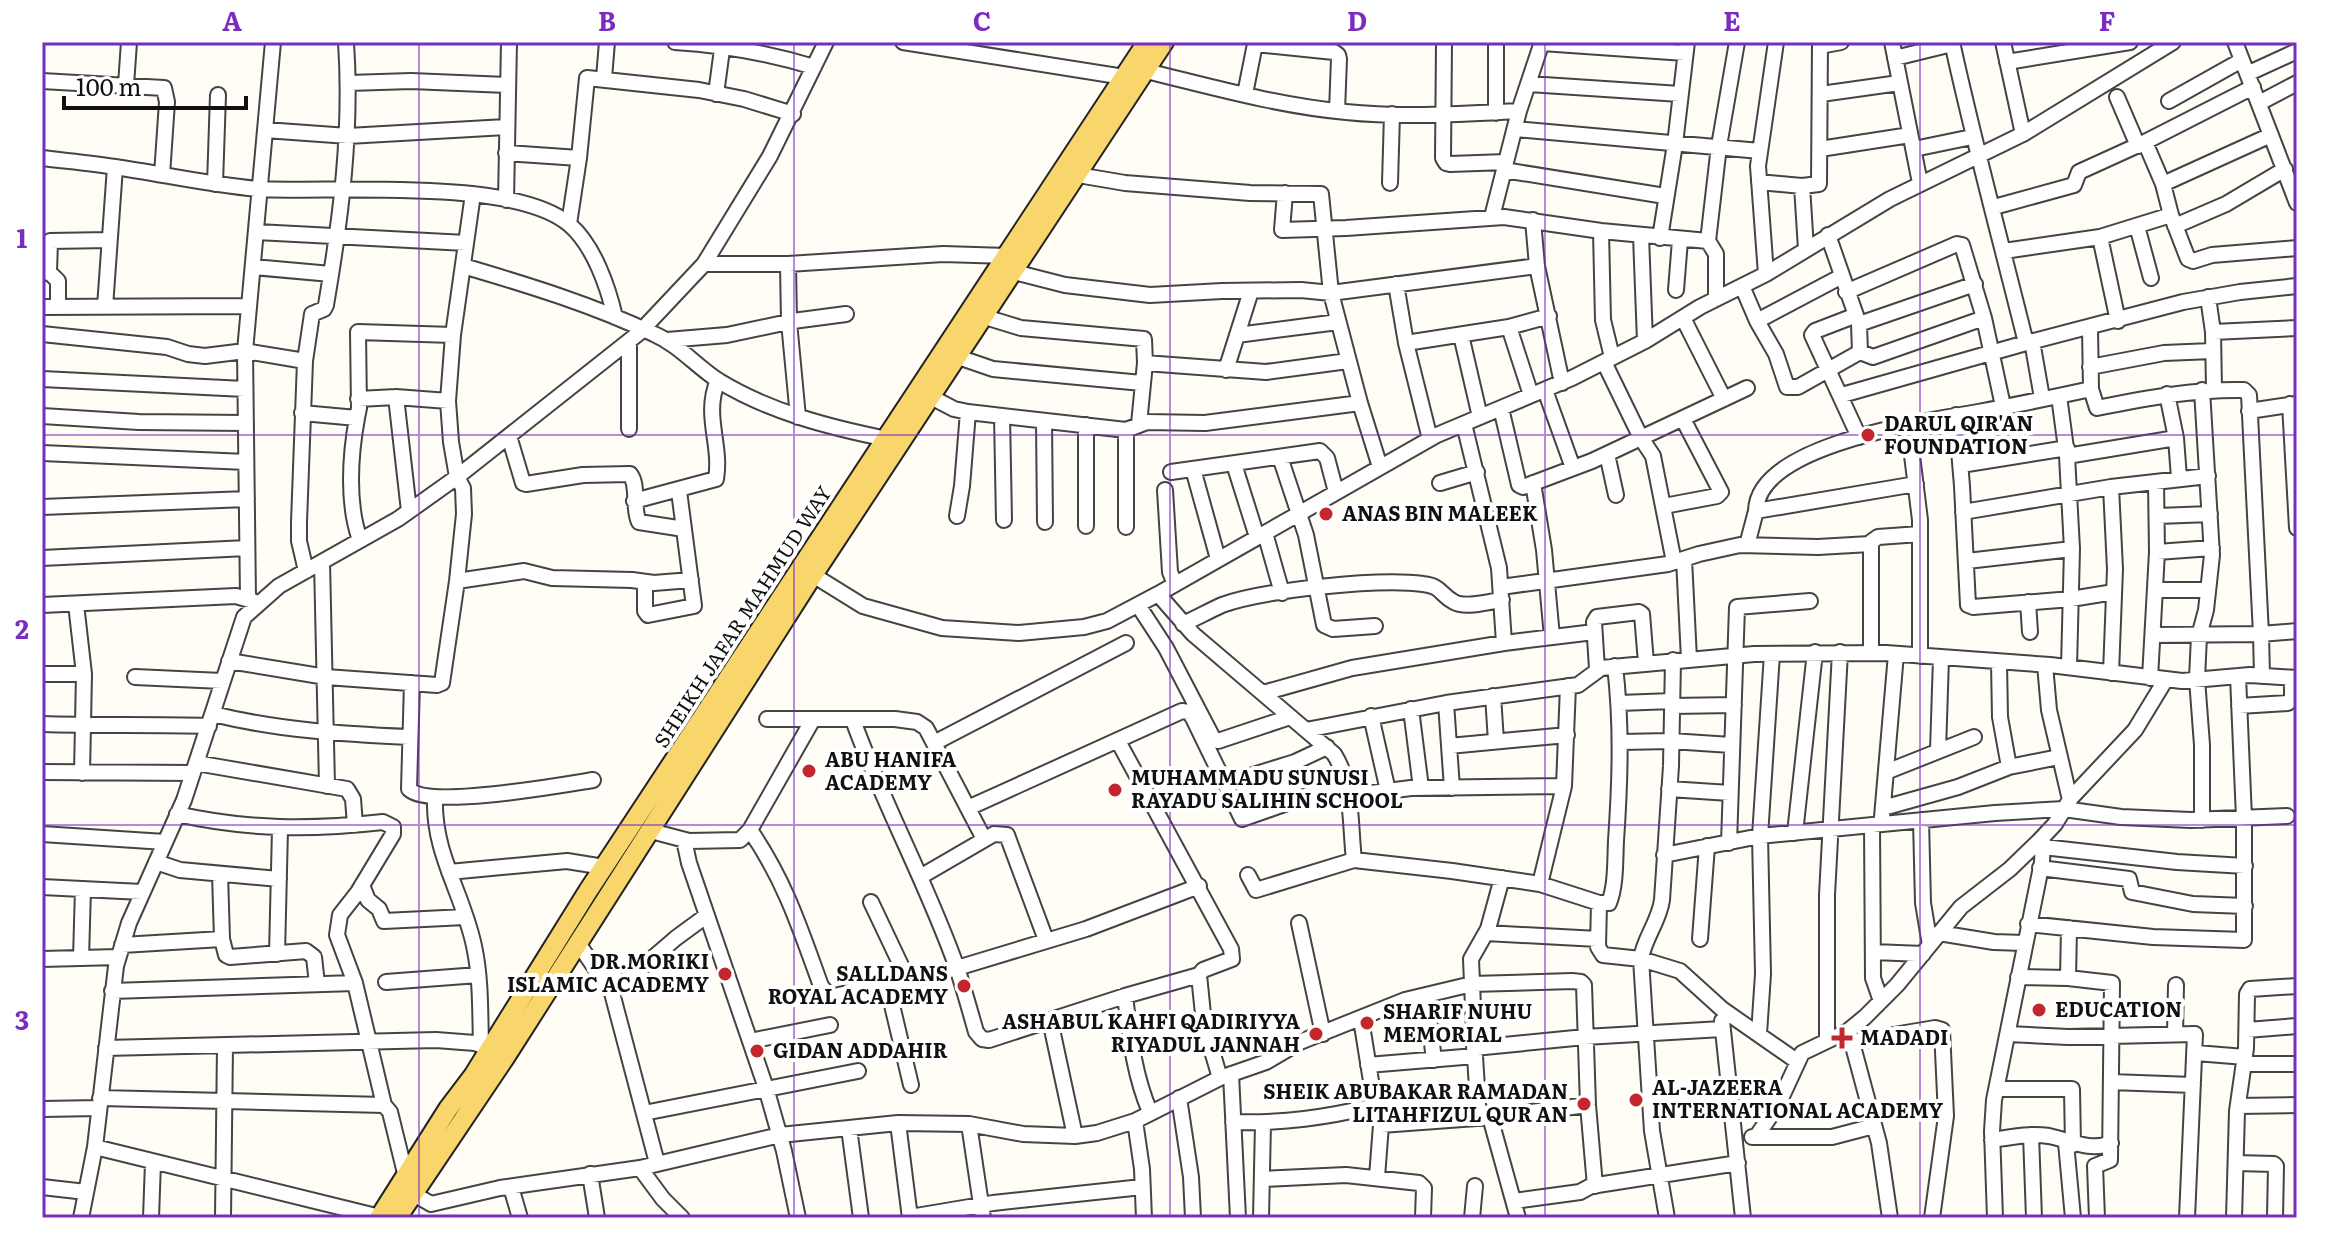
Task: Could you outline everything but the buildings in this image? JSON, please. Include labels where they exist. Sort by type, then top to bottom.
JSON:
[{"type":"main road","name":"SHEIKH JAFAR MAHMUD WAY","points":[[492,1049],[578,943],[651,831],[813,575],[985,317],[1011,264],[1147,42]]},
{"type":"main road","name":"SHEIKH JAFAR MAHMUD WAY","points":[[386,1218],[410,1185],[604,867],[887,439],[1078,175],[1164,42]]},
{"type":"street","points":[[126,85],[129,42]]},
{"type":"street","points":[[81,1218],[95,1147],[112,991],[120,951],[195,768],[222,681],[252,601],[247,548],[245,351],[273,42]]},
{"type":"street","points":[[306,571],[299,541],[305,361],[312,314],[324,309],[338,237],[348,136],[346,42]]},
{"type":"street","points":[[506,200],[509,42]]},
{"type":"street","points":[[604,78],[607,42]]},
{"type":"street","points":[[675,42],[776,49],[814,67]]},
{"type":"street","points":[[42,605],[236,596],[252,601],[409,511],[457,477],[643,329],[704,264],[754,185],[793,114],[826,42]]},
{"type":"street","points":[[903,42],[980,47],[1124,77]]},
{"type":"street","points":[[1444,42],[1443,158],[1446,163],[1505,166],[1665,196]]},
{"type":"street","points":[[1492,217],[1519,111],[1542,42],[1686,47],[1660,238]]},
{"type":"street","points":[[1716,299],[1716,254],[1708,241],[1719,146],[1737,42]]},
{"type":"street","points":[[1766,274],[1759,182],[1760,151],[1776,42]]},
{"type":"street","points":[[1759,182],[1802,186],[1819,184],[1820,44],[1841,42]]},
{"type":"street","points":[[1892,42],[1920,183]]},
{"type":"street","points":[[2003,42],[2023,134]]},
{"type":"street","points":[[2007,62],[2130,42]]},
{"type":"street","points":[[813,575],[863,606],[926,625],[1019,633],[1092,625],[1158,594],[1430,439],[1562,383],[1645,341],[1920,183],[2023,134],[2173,42]]},
{"type":"street","points":[[2235,42],[2294,186],[2297,203]]},
{"type":"street","points":[[716,94],[723,43]]},
{"type":"street","points":[[1895,58],[1952,43],[1972,137],[1994,207],[2042,398]]},
{"type":"street","points":[[1245,94],[1255,44],[1334,52],[1338,55],[1337,111]]},
{"type":"street","points":[[1496,46],[1496,113]]},
{"type":"street","points":[[2169,101],[2248,73],[2294,51]]},
{"type":"street","points":[[1146,71],[1337,111],[1445,115],[1519,111]]},
{"type":"street","points":[[1994,207],[2074,185],[2079,172],[2141,144],[2248,73]]},
{"type":"street","points":[[569,224],[579,158],[585,82],[589,77],[716,94],[793,114]]},
{"type":"street","points":[[42,81],[161,86],[166,90],[167,102],[162,175]]},
{"type":"street","points":[[349,83],[411,81],[507,85]]},
{"type":"street","points":[[1821,94],[1899,83]]},
{"type":"street","points":[[2259,103],[2297,83]]},
{"type":"street","points":[[1529,84],[1680,94]]},
{"type":"street","points":[[215,184],[218,95]]},
{"type":"street","points":[[2117,97],[2163,184],[2186,256],[2193,261],[2212,255],[2297,248]]},
{"type":"street","points":[[1390,183],[1392,114]]},
{"type":"street","points":[[265,130],[348,136],[506,127]]},
{"type":"street","points":[[1515,129],[1760,151]]},
{"type":"street","points":[[2163,184],[2271,135]]},
{"type":"street","points":[[1820,149],[1972,137]]},
{"type":"street","points":[[506,153],[579,158]]},
{"type":"street","points":[[42,158],[260,189],[473,194],[506,200],[546,212],[569,224],[589,251],[615,317]]},
{"type":"street","points":[[105,307],[115,167]]},
{"type":"street","points":[[2004,251],[2100,237],[2173,220],[2226,204],[2285,169]]},
{"type":"street","points":[[1078,175],[1125,183],[1250,193],[1321,194],[1327,229],[1331,293],[1380,467]]},
{"type":"street","points":[[1802,186],[1806,249]]},
{"type":"street","points":[[1285,193],[1282,230],[1492,217],[1641,236],[1708,241]]},
{"type":"street","points":[[229,661],[326,677],[442,683],[464,514],[463,488],[457,477],[448,401],[453,335],[473,194]]},
{"type":"street","points":[[1533,220],[1537,266],[1562,383]]},
{"type":"street","points":[[2137,226],[2151,278]]},
{"type":"street","points":[[1601,231],[1603,320],[1608,360],[1641,438],[1653,456],[1679,560],[1689,659]]},
{"type":"street","points":[[257,232],[466,243]]},
{"type":"street","points":[[1828,235],[1856,320],[1860,352]]},
{"type":"street","points":[[1641,236],[1645,341]]},
{"type":"street","points":[[2100,237],[2118,321]]},
{"type":"street","points":[[58,307],[58,281],[46,272],[50,241],[109,240]]},
{"type":"street","points":[[1676,290],[1680,240]]},
{"type":"street","points":[[1846,292],[1957,244],[1962,245],[1984,318],[2003,406]]},
{"type":"street","points":[[704,264],[788,264],[943,254],[1011,264],[1065,285],[1141,295],[1251,291],[1331,293],[1537,266]]},
{"type":"street","points":[[788,264],[789,322],[798,417]]},
{"type":"street","points":[[463,266],[527,285],[667,340],[718,380],[755,401],[798,417],[887,439]]},
{"type":"street","points":[[253,267],[331,274]]},
{"type":"street","points":[[1757,321],[1842,276]]},
{"type":"street","points":[[1396,284],[1406,343],[1430,439]]},
{"type":"street","points":[[1859,437],[1813,333],[1975,284]]},
{"type":"street","points":[[1742,286],[1776,354],[1787,387],[1798,387],[1860,352]]},
{"type":"street","points":[[1842,395],[2029,342],[2208,297],[2297,286]]},
{"type":"street","points":[[1226,370],[1251,291]]},
{"type":"street","points":[[2202,820],[2202,745],[2197,679],[2199,636],[2206,610],[2212,548],[2208,390],[2213,332],[2208,297]]},
{"type":"street","points":[[42,307],[249,306]]},
{"type":"street","points":[[667,340],[727,335],[846,314]]},
{"type":"street","points":[[1406,343],[1509,327],[1549,316]]},
{"type":"street","points":[[985,317],[1021,328],[1144,339],[1145,363],[1133,427],[1126,527]]},
{"type":"street","points":[[1683,318],[1724,399]]},
{"type":"street","points":[[1860,352],[1873,357],[1984,318]]},
{"type":"street","points":[[1237,335],[1338,322]]},
{"type":"street","points":[[1509,327],[1573,468]]},
{"type":"street","points":[[2090,328],[2091,389],[2097,408],[2167,394],[2208,390],[2247,392],[2250,401],[2262,676]]},
{"type":"street","points":[[2213,332],[2297,328]]},
{"type":"street","points":[[360,540],[352,509],[358,332],[453,335]]},
{"type":"street","points":[[42,334],[167,347],[197,355],[245,351],[305,361]]},
{"type":"street","points":[[1461,335],[1480,417]]},
{"type":"street","points":[[629,341],[629,429]]},
{"type":"street","points":[[2090,367],[2164,353],[2212,351]]},
{"type":"street","points":[[958,357],[993,369],[1142,383]]},
{"type":"street","points":[[1145,363],[1278,371],[1348,361]]},
{"type":"street","points":[[42,379],[245,389]]},
{"type":"street","points":[[634,501],[716,479],[711,397],[718,380]]},
{"type":"street","points":[[1501,408],[1519,485],[1523,487],[1607,454],[1747,388]]},
{"type":"street","points":[[1747,545],[1756,503],[1765,483],[1823,448],[1908,423],[2091,389]]},
{"type":"street","points":[[2167,394],[2176,438],[2179,478]]},
{"type":"street","points":[[2059,396],[2067,452],[2072,549],[2069,667]]},
{"type":"street","points":[[358,399],[396,397],[448,401]]},
{"type":"street","points":[[396,397],[409,511]]},
{"type":"street","points":[[931,397],[954,409],[968,412],[1133,427],[1216,422],[1360,403]]},
{"type":"street","points":[[2249,411],[2293,404],[2297,528]]},
{"type":"street","points":[[957,516],[968,412]]},
{"type":"street","points":[[302,413],[357,418]]},
{"type":"street","points":[[1956,415],[1968,605],[2071,599],[2114,592]]},
{"type":"street","points":[[42,416],[139,422],[246,423]]},
{"type":"street","points":[[1002,416],[1004,520]]},
{"type":"street","points":[[1664,506],[1717,496],[1721,492],[1683,419]]},
{"type":"street","points":[[1044,421],[1045,522]]},
{"type":"street","points":[[1908,423],[1920,534],[1920,656]]},
{"type":"street","points":[[1464,424],[1502,594],[1504,643]]},
{"type":"street","points":[[1086,425],[1086,526]]},
{"type":"street","points":[[509,436],[523,483],[583,475],[630,474],[634,480],[636,518],[642,524],[684,529]]},
{"type":"street","points":[[1961,465],[2176,438]]},
{"type":"street","points":[[1171,472],[1320,451],[1324,453],[1336,492]]},
{"type":"street","points":[[42,453],[246,462]]},
{"type":"street","points":[[1607,454],[1616,495]]},
{"type":"street","points":[[1280,457],[1306,535],[1324,625],[1328,628],[1375,626]]},
{"type":"street","points":[[1234,464],[1282,593]]},
{"type":"street","points":[[1193,469],[1218,559]]},
{"type":"street","points":[[1440,483],[1477,472]]},
{"type":"street","points":[[1963,512],[2111,487],[2208,476]]},
{"type":"street","points":[[1533,483],[1544,550],[1552,637]]},
{"type":"street","points":[[2150,678],[2156,590],[2156,483]]},
{"type":"street","points":[[1756,511],[1916,484]]},
{"type":"street","points":[[2111,487],[2114,592],[2111,673]]},
{"type":"street","points":[[1165,490],[1170,572],[1175,584]]},
{"type":"street","points":[[645,583],[645,611],[648,615],[692,609],[695,604],[679,491]]},
{"type":"street","points":[[42,507],[247,499]]},
{"type":"street","points":[[2158,516],[2210,514]]},
{"type":"street","points":[[1871,652],[1870,544],[1878,537],[1920,534]]},
{"type":"street","points":[[1183,624],[1223,605],[1282,593],[1421,583],[1436,586],[1451,601],[1460,604],[1545,581],[1679,560],[1747,545],[1818,547],[1870,544]]},
{"type":"street","points":[[42,558],[247,548]]},
{"type":"street","points":[[2157,552],[2212,548]]},
{"type":"street","points":[[1967,561],[2072,549]]},
{"type":"street","points":[[322,562],[327,786]]},
{"type":"street","points":[[457,581],[524,571],[552,578],[645,583],[691,580]]},
{"type":"street","points":[[2156,590],[2208,590]]},
{"type":"street","points":[[1158,594],[1183,624],[1337,758],[1347,791],[1354,860]]},
{"type":"street","points":[[1729,843],[1738,605],[1810,601]]},
{"type":"street","points":[[2028,602],[2030,632]]},
{"type":"street","points":[[76,604],[84,674],[82,773]]},
{"type":"street","points":[[1138,605],[1166,648],[1214,740],[1290,717]]},
{"type":"street","points":[[1597,669],[1594,622],[1597,617],[1639,612],[1646,663]]},
{"type":"street","points":[[2153,635],[2297,631]]},
{"type":"street","points":[[1263,693],[1352,668],[1594,632]]},
{"type":"street","points":[[934,743],[1126,643]]},
{"type":"street","points":[[1306,730],[1446,703],[1568,686],[1586,680],[1597,669],[1615,666],[1737,655],[1815,652],[1871,652],[2045,665],[2182,681],[2238,676],[2295,678],[2292,698],[2288,703],[2239,706]]},
{"type":"street","points":[[1795,833],[1815,652]]},
{"type":"street","points":[[1827,1040],[1830,829],[1840,652]]},
{"type":"street","points":[[1759,1034],[1763,974],[1760,836],[1772,654]]},
{"type":"street","points":[[1881,1001],[1873,978],[1876,825],[1883,808],[1896,654]]},
{"type":"street","points":[[1938,751],[1941,658]]},
{"type":"street","points":[[1667,1218],[1652,1131],[1641,959],[1642,949],[1660,914],[1669,789],[1673,660]]},
{"type":"street","points":[[1999,663],[2000,717],[2009,767]]},
{"type":"street","points":[[2045,665],[2049,710],[2067,805]]},
{"type":"street","points":[[1248,875],[1256,890],[1354,860],[1540,884],[1599,903],[1609,903],[1621,742],[1615,666]]},
{"type":"street","points":[[42,674],[84,674]]},
{"type":"street","points":[[2028,924],[2153,937],[2244,940],[2244,818],[2238,676]]},
{"type":"street","points":[[135,677],[222,681]]},
{"type":"street","points":[[1850,1037],[1971,897],[2043,842],[2067,805],[2135,730],[2166,679]]},
{"type":"street","points":[[412,683],[409,789],[413,793],[435,798],[517,792],[593,780]]},
{"type":"street","points":[[1540,884],[1564,786],[1568,686]]},
{"type":"street","points":[[1493,696],[1496,741]]},
{"type":"street","points":[[1446,703],[1452,788]]},
{"type":"street","points":[[1620,703],[1734,705]]},
{"type":"street","points":[[1411,709],[1421,788]]},
{"type":"street","points":[[968,808],[1182,711],[1189,712],[1241,817],[1245,819],[1249,814],[1291,801],[1347,791],[1564,786]]},
{"type":"street","points":[[1371,716],[1388,791]]},
{"type":"street","points":[[767,719],[895,719],[917,722],[926,728],[984,839]]},
{"type":"street","points":[[42,724],[84,726],[211,720],[409,737]]},
{"type":"street","points":[[853,720],[872,773],[920,877],[957,968],[976,1032],[982,1039],[989,1040],[1199,975],[1203,970],[1232,959],[1229,942],[1118,741]]},
{"type":"street","points":[[651,831],[684,840],[740,840],[750,830],[812,721]]},
{"type":"street","points":[[1806,733],[1835,735]]},
{"type":"street","points":[[1449,746],[1567,735]]},
{"type":"street","points":[[1886,772],[1974,737]]},
{"type":"street","points":[[1621,742],[1731,745]]},
{"type":"street","points":[[1224,784],[1295,762],[1327,747]]},
{"type":"street","points":[[1883,808],[1958,787],[2009,767],[2059,757]]},
{"type":"street","points":[[42,772],[195,768],[347,789],[351,793],[355,825]]},
{"type":"street","points":[[1669,789],[1730,793]]},
{"type":"street","points":[[106,1048],[436,1040],[492,1049],[474,945],[434,823],[435,798]]},
{"type":"street","points":[[1664,855],[1760,836],[2067,805],[2121,817],[2202,820],[2287,816]]},
{"type":"street","points":[[177,814],[280,829],[390,823],[394,830],[338,919],[339,945],[355,983],[384,1105],[390,1112],[410,1185],[431,1204],[511,1187],[640,1168],[780,1135],[898,1123],[969,1124],[1023,1134],[1075,1136],[1097,1133],[1135,1121],[1225,1076],[1266,1062],[1300,1042],[1386,1007],[1472,984],[1581,982],[1584,985],[1588,1105],[1595,1186]]},
{"type":"street","points":[[1921,820],[1923,903],[1931,944]]},
{"type":"street","points":[[277,954],[280,829]]},
{"type":"street","points":[[750,830],[785,889],[830,997],[957,968],[1086,929],[1199,886]]},
{"type":"street","points":[[42,834],[165,842]]},
{"type":"street","points":[[920,877],[994,834],[1007,835],[1046,940]]},
{"type":"street","points":[[684,840],[706,916],[766,1088],[798,1218]]},
{"type":"street","points":[[2043,842],[2177,862],[2245,866]]},
{"type":"street","points":[[1995,1218],[1992,1140],[1997,1089],[2043,842]]},
{"type":"street","points":[[1700,939],[1707,846]]},
{"type":"street","points":[[449,872],[567,861],[604,867]]},
{"type":"street","points":[[156,862],[180,870],[279,879]]},
{"type":"street","points":[[2040,868],[2129,879],[2132,892],[2181,902],[2245,906]]},
{"type":"street","points":[[220,874],[222,939],[226,955],[306,951],[312,953],[317,984]]},
{"type":"street","points":[[1502,878],[1486,933],[1471,959],[1474,1052],[1478,1105],[1486,1118],[1518,1218]]},
{"type":"street","points":[[362,885],[368,900],[379,909],[384,921],[465,917]]},
{"type":"street","points":[[42,887],[142,892]]},
{"type":"street","points":[[81,958],[83,889]]},
{"type":"street","points":[[871,902],[907,978]]},
{"type":"street","points":[[1599,903],[1598,939],[1599,951],[1603,955],[1641,959],[1680,971],[1722,1009],[1798,1062]]},
{"type":"street","points":[[612,993],[706,916]]},
{"type":"street","points":[[1299,923],[1323,1034]]},
{"type":"street","points":[[2068,978],[2069,928]]},
{"type":"street","points":[[1486,933],[1598,939]]},
{"type":"street","points":[[42,959],[81,958],[222,939]]},
{"type":"street","points":[[578,943],[612,993],[657,1163]]},
{"type":"street","points":[[1873,952],[1931,944],[2024,943]]},
{"type":"street","points":[[386,982],[478,975]]},
{"type":"street","points":[[1199,975],[1204,1024],[1225,1076],[1233,1122],[1238,1218]]},
{"type":"street","points":[[2018,977],[2111,982],[2111,1143],[2109,1161],[2094,1169],[2097,1218]]},
{"type":"street","points":[[112,991],[355,983]]},
{"type":"street","points":[[887,984],[911,1085]]},
{"type":"street","points":[[2175,1034],[2176,985]]},
{"type":"street","points":[[2234,1218],[2238,1106],[2245,1060],[2247,994],[2250,989],[2297,986]]},
{"type":"street","points":[[1426,995],[1434,1060]]},
{"type":"street","points":[[1125,996],[1134,1063],[1150,1112]]},
{"type":"street","points":[[1722,1009],[1743,1218]]},
{"type":"street","points":[[1361,1019],[1381,1125],[1377,1177]]},
{"type":"street","points":[[1050,1020],[1075,1136]]},
{"type":"street","points":[[750,1041],[830,1025]]},
{"type":"street","points":[[2247,1030],[2297,1026]]},
{"type":"street","points":[[1756,1137],[1778,1105],[1802,1053],[1827,1040],[1935,1028],[1942,1030],[1946,1116],[1932,1218]]},
{"type":"street","points":[[1368,1065],[1434,1060],[1585,1037],[1722,1029]]},
{"type":"street","points":[[2009,1034],[2195,1034],[2187,1218]]},
{"type":"street","points":[[1850,1037],[1874,1126],[1890,1218]]},
{"type":"street","points":[[223,1218],[225,1045]]},
{"type":"street","points":[[2196,1053],[2297,1064]]},
{"type":"street","points":[[644,1113],[858,1071]]},
{"type":"street","points":[[2111,1082],[2193,1085]]},
{"type":"street","points":[[1997,1089],[2072,1089],[2070,1144],[2073,1218]]},
{"type":"street","points":[[1179,1098],[1190,1165],[1193,1218]]},
{"type":"street","points":[[42,1109],[99,1103],[384,1105]]},
{"type":"street","points":[[1381,1125],[1486,1118],[1588,1105]]},
{"type":"street","points":[[2238,1106],[2297,1105]]},
{"type":"street","points":[[1233,1122],[1263,1123],[1326,1117],[1375,1106]]},
{"type":"street","points":[[1135,1121],[1144,1218]]},
{"type":"street","points":[[898,1123],[910,1218],[982,1212],[1142,1187]]},
{"type":"street","points":[[1261,1218],[1263,1123]]},
{"type":"street","points":[[969,1124],[982,1212]]},
{"type":"street","points":[[1734,1137],[1832,1137],[1874,1126]]},
{"type":"street","points":[[849,1128],[861,1218]]},
{"type":"street","points":[[1992,1140],[2031,1135],[2049,1136],[2070,1144],[2111,1143]]},
{"type":"street","points":[[2031,1135],[2034,1218]]},
{"type":"street","points":[[95,1147],[386,1218]]},
{"type":"street","points":[[151,1218],[153,1162]]},
{"type":"street","points":[[1514,1201],[1738,1163]]},
{"type":"street","points":[[2236,1163],[2276,1166],[2275,1218]]},
{"type":"street","points":[[640,1168],[682,1218]]},
{"type":"street","points":[[590,1174],[597,1218]]},
{"type":"street","points":[[1262,1179],[1316,1175],[1377,1177],[1423,1185],[1423,1218]]},
{"type":"street","points":[[1472,1218],[1475,1186]]},
{"type":"street","points":[[42,1187],[86,1192]]},
{"type":"street","points":[[511,1187],[520,1218]]},
{"type":"place","name":"DARUL QIR'AN FOUNDATION","points":[[1868,435]]},
{"type":"place","name":"ANAS BIN MALEEK","points":[[1326,514]]},
{"type":"place","name":"ABU HANIFA ACADEMY","points":[[809,771]]},
{"type":"place","name":"MUHAMMADU SUNUSI RAYADU SALIHIN SCHOOL","points":[[1115,790]]},
{"type":"place","name":"DR.MORIKI ISLAMIC ACADEMY","points":[[725,974]]},
{"type":"place","name":"SALLDANS ROYAL ACADEMY","points":[[964,986]]},
{"type":"place","name":"EDUCATION","points":[[2039,1010]]},
{"type":"place","name":"SHARIF NUHU MEMORIAL","points":[[1367,1023]]},
{"type":"place","name":"ASHABUL KAHFI QADIRIYYA RIYADUL JANNAH","points":[[1316,1034]]},
{"type":"place","name":"MADADI","points":[[1842,1038]]},
{"type":"place","name":"GIDAN ADDAHIR","points":[[757,1051]]},
{"type":"place","name":"AL-JAZEERA INTERNATIONAL ACADEMY","points":[[1636,1100]]},
{"type":"place","name":"SHEIK ABUBAKAR RAMADAN LITAHFIZUL QUR AN","points":[[1584,1104]]}]
